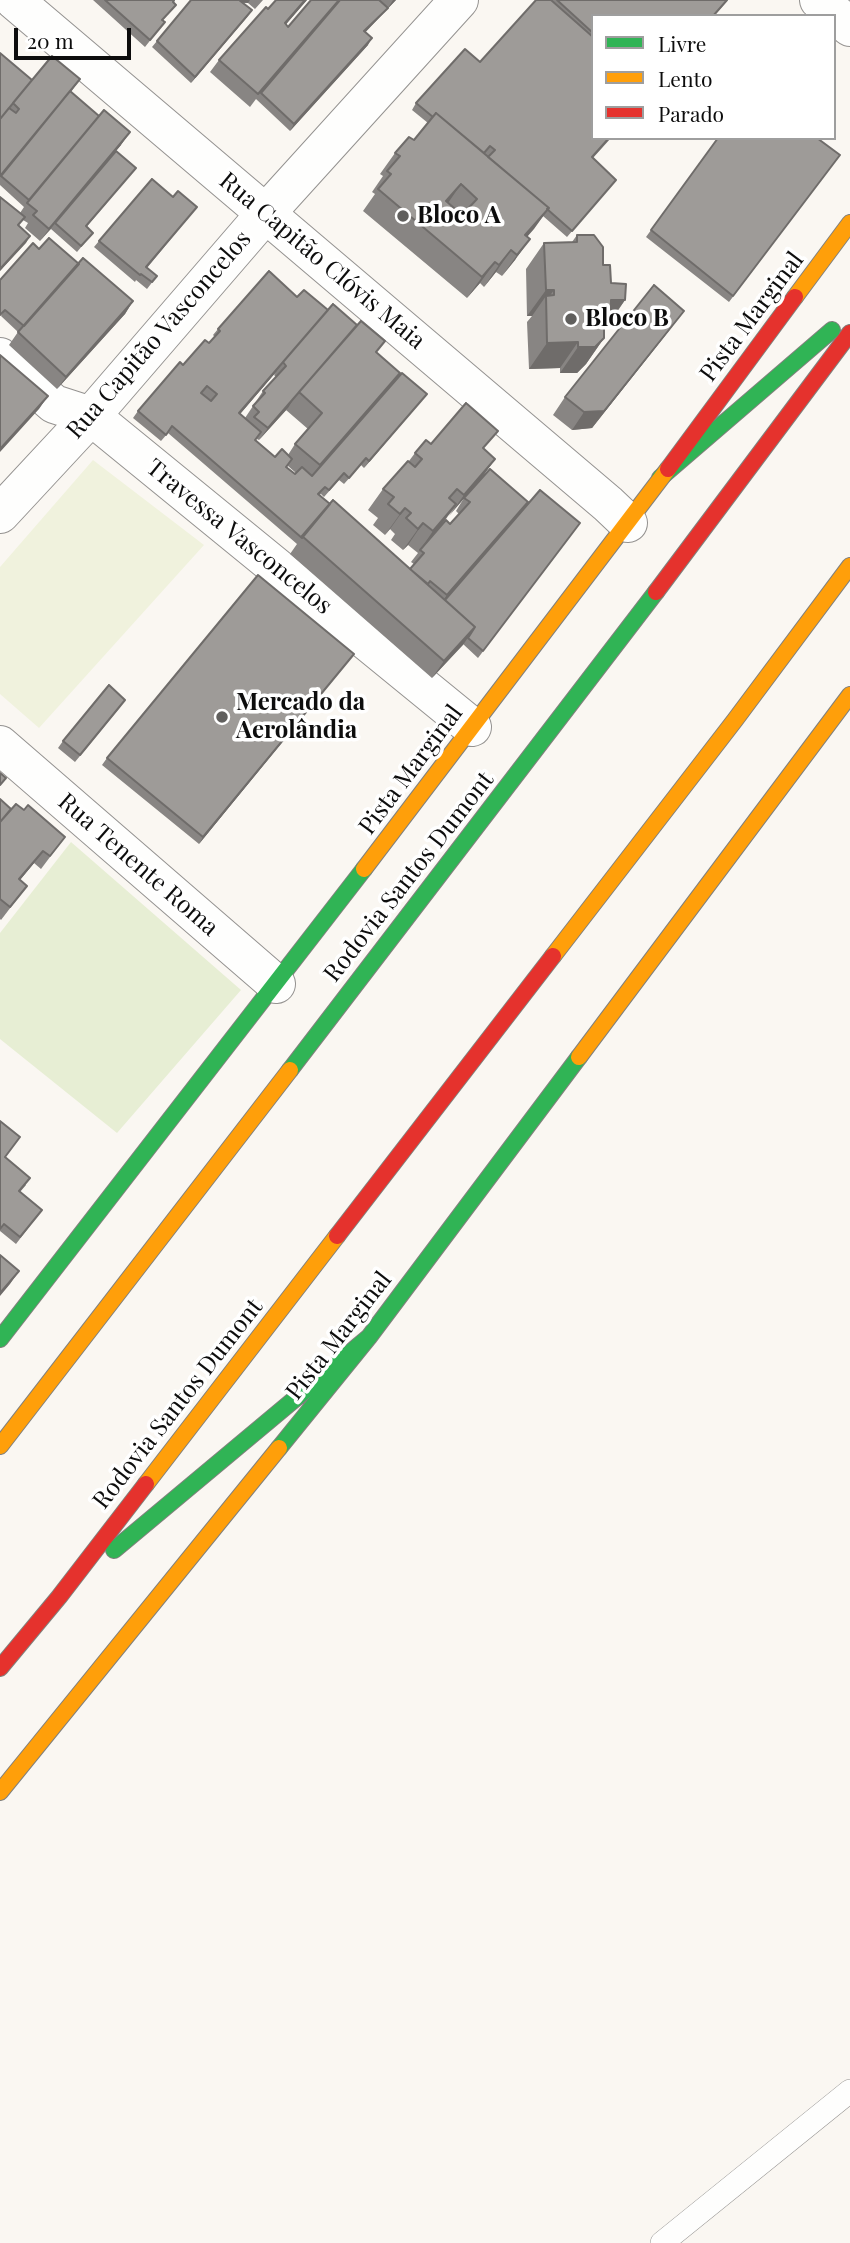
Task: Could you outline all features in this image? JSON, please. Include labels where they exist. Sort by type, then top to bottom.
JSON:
[{"type":"main road","name":"Pista Marginal","points":[[0,1339],[276,984],[628,523],[850,223]]},
{"type":"main road","points":[[660,478],[850,315]]},
{"type":"main road","name":"Rodovia Santos Dumont","points":[[0,1446],[548,735],[850,333]]},
{"type":"main road","name":"Rodovia Santos Dumont","points":[[0,1668],[59,1597],[735,720],[850,566]]},
{"type":"main road","name":"Pista Marginal","points":[[0,1792],[369,1337],[850,695]]},
{"type":"main road","points":[[59,1597],[369,1337]]},
{"type":"street","name":"Rua Capitão Clóvis Maia","points":[[14,0],[628,523]]},
{"type":"street","name":"Rua Capitão Vasconcelos","points":[[0,514],[91,416],[265,213],[460,0]]},
{"type":"street","points":[[819,0],[835,14]]},
{"type":"street","points":[[836,15],[850,27]]},
{"type":"street","name":"Travessa Vasconcelos","points":[[0,357],[54,404],[91,416],[472,727]]},
{"type":"street","name":"Rua Tenente Roma","points":[[0,745],[276,984]]},
{"type":"lane","points":[[662,2243],[850,2091]]},
{"type":"green space","points":[[93,460],[204,545],[39,728],[0,694],[0,567]]},
{"type":"green space","points":[[71,842],[241,990],[117,1133],[0,1039],[0,933]]},
{"type":"building","points":[[105,0],[174,0],[176,5],[162,20],[165,22],[150,40]]},
{"type":"building","points":[[191,0],[239,0],[252,10],[195,77],[157,41]]},
{"type":"building","points":[[276,0],[305,0],[285,23],[288,27],[311,0],[339,0],[258,94],[219,60],[266,7],[268,9]]},
{"type":"building","points":[[340,0],[379,0],[388,8],[364,31],[372,38],[294,124],[261,93]]},
{"type":"building","points":[[536,0],[551,0],[591,35],[591,140],[607,140],[592,157],[616,180],[572,231],[488,157],[495,150],[490,146],[484,153],[436,113],[433,117],[416,103],[465,49],[480,62]]},
{"type":"building","points":[[557,0],[727,0],[715,14],[591,14],[591,31]]},
{"type":"building","points":[[0,53],[32,80],[0,119]]},
{"type":"building","points":[[52,56],[80,79],[0,176],[0,119],[9,108],[16,113],[19,109],[13,103]]},
{"type":"building","points":[[70,91],[99,116],[29,200],[1,176]]},
{"type":"building","points":[[104,110],[130,132],[49,229],[33,215],[37,211],[27,203]]},
{"type":"building","name":"Bloco A","points":[[436,113],[549,208],[525,235],[530,239],[517,255],[511,250],[499,265],[495,262],[482,277],[378,189],[391,174],[387,171],[400,156],[395,153],[409,137],[414,140]],"holes":[[[461,184],[477,199],[462,215],[446,201]]]},
{"type":"building","points":[[717,140],[820,140],[840,155],[733,296],[651,230]]},
{"type":"building","points":[[116,151],[136,168],[86,226],[93,233],[81,246],[55,223]]},
{"type":"building","points":[[152,179],[173,197],[178,191],[197,207],[146,267],[157,276],[152,282],[99,241]]},
{"type":"building","points":[[0,197],[25,217],[18,225],[30,236],[0,269]]},
{"type":"building","points":[[577,235],[594,235],[603,247],[603,265],[610,265],[611,283],[626,284],[625,300],[611,300],[611,318],[604,318],[604,338],[595,347],[578,347],[578,342],[547,343],[546,296],[554,295],[554,290],[546,290],[544,243],[577,242]]},
{"type":"building","points":[[49,238],[79,264],[24,326],[5,310],[0,315],[0,280],[33,243],[39,249]]},
{"type":"building","points":[[83,258],[133,301],[66,377],[18,332]]},
{"type":"building","points":[[269,271],[297,297],[304,290],[328,310],[239,413],[261,432],[255,440],[275,457],[282,449],[292,459],[286,467],[295,474],[302,467],[312,476],[402,373],[427,394],[369,461],[366,458],[349,478],[344,473],[329,490],[325,487],[318,494],[330,504],[302,538],[172,426],[166,435],[138,411],[180,362],[183,365],[205,340],[209,343],[220,331],[218,329]],"holes":[[[207,386],[217,394],[211,401],[201,393]]]},
{"type":"building","points":[[654,285],[684,311],[604,411],[584,412],[565,397]]},
{"type":"building","points":[[333,304],[357,325],[268,428],[254,417],[259,412],[253,406],[286,366],[283,362]]},
{"type":"building","points":[[361,321],[385,341],[376,352],[400,373],[320,465],[295,444],[322,413],[299,392]]},
{"type":"building","points":[[0,355],[48,396],[0,449]]},
{"type":"building","points":[[466,403],[498,431],[483,448],[495,459],[464,495],[457,489],[449,498],[456,504],[433,531],[423,523],[418,529],[406,518],[411,513],[405,508],[400,514],[388,504],[394,497],[383,489],[408,461],[415,467],[422,459],[415,453],[426,440],[431,444]]},
{"type":"building","points":[[490,469],[528,502],[447,595],[410,569],[424,553],[420,550],[446,520],[450,524],[470,502],[464,498]]},
{"type":"building","points":[[540,490],[580,523],[483,651],[468,638],[475,627],[445,600]]},
{"type":"building","points":[[333,500],[475,627],[444,661],[302,536]]},
{"type":"building","name":"Mercado da Aerolândia","points":[[258,575],[354,654],[203,837],[107,758]]},
{"type":"building","points":[[109,685],[125,700],[80,755],[63,741]]},
{"type":"building","points":[[0,773],[6,778],[0,785]]},
{"type":"building","points":[[0,799],[11,809],[0,822]]},
{"type":"building","points":[[16,804],[24,810],[28,805],[65,837],[50,856],[43,851],[19,879],[27,886],[10,907],[0,899],[0,822]]},
{"type":"building","points":[[0,1121],[20,1137],[5,1157],[30,1178],[19,1191],[42,1210],[20,1237],[4,1224],[0,1229]]},
{"type":"building","points":[[0,1255],[19,1271],[0,1293]]},
{"type":"traffic: fast","points":[[660,478],[832,330]]},
{"type":"traffic: fast","points":[[290,1070],[656,592]]},
{"type":"traffic: fast","points":[[0,1339],[364,869]]},
{"type":"traffic: fast","points":[[279,1448],[369,1337],[579,1057]]},
{"type":"traffic: fast","points":[[114,1550],[369,1337]]},
{"type":"traffic: slow","points":[[795,297],[850,223]]},
{"type":"traffic: slow","points":[[364,869],[668,469]]},
{"type":"traffic: slow","points":[[553,956],[850,566]]},
{"type":"traffic: slow","points":[[579,1057],[850,695]]},
{"type":"traffic: slow","points":[[0,1446],[290,1070]]},
{"type":"traffic: slow","points":[[146,1484],[337,1236]]},
{"type":"traffic: slow","points":[[0,1792],[279,1448]]},
{"type":"traffic: jam","points":[[668,469],[795,297]]},
{"type":"traffic: jam","points":[[656,592],[850,333]]},
{"type":"traffic: jam","points":[[337,1236],[553,956]]},
{"type":"traffic: jam","points":[[0,1668],[146,1484]]},
{"type":"place","name":"Bloco A","points":[[403,216]]},
{"type":"place","name":"Bloco B","points":[[571,319]]},
{"type":"place","name":"Mercado da Aerolândia","points":[[222,717]]}]
